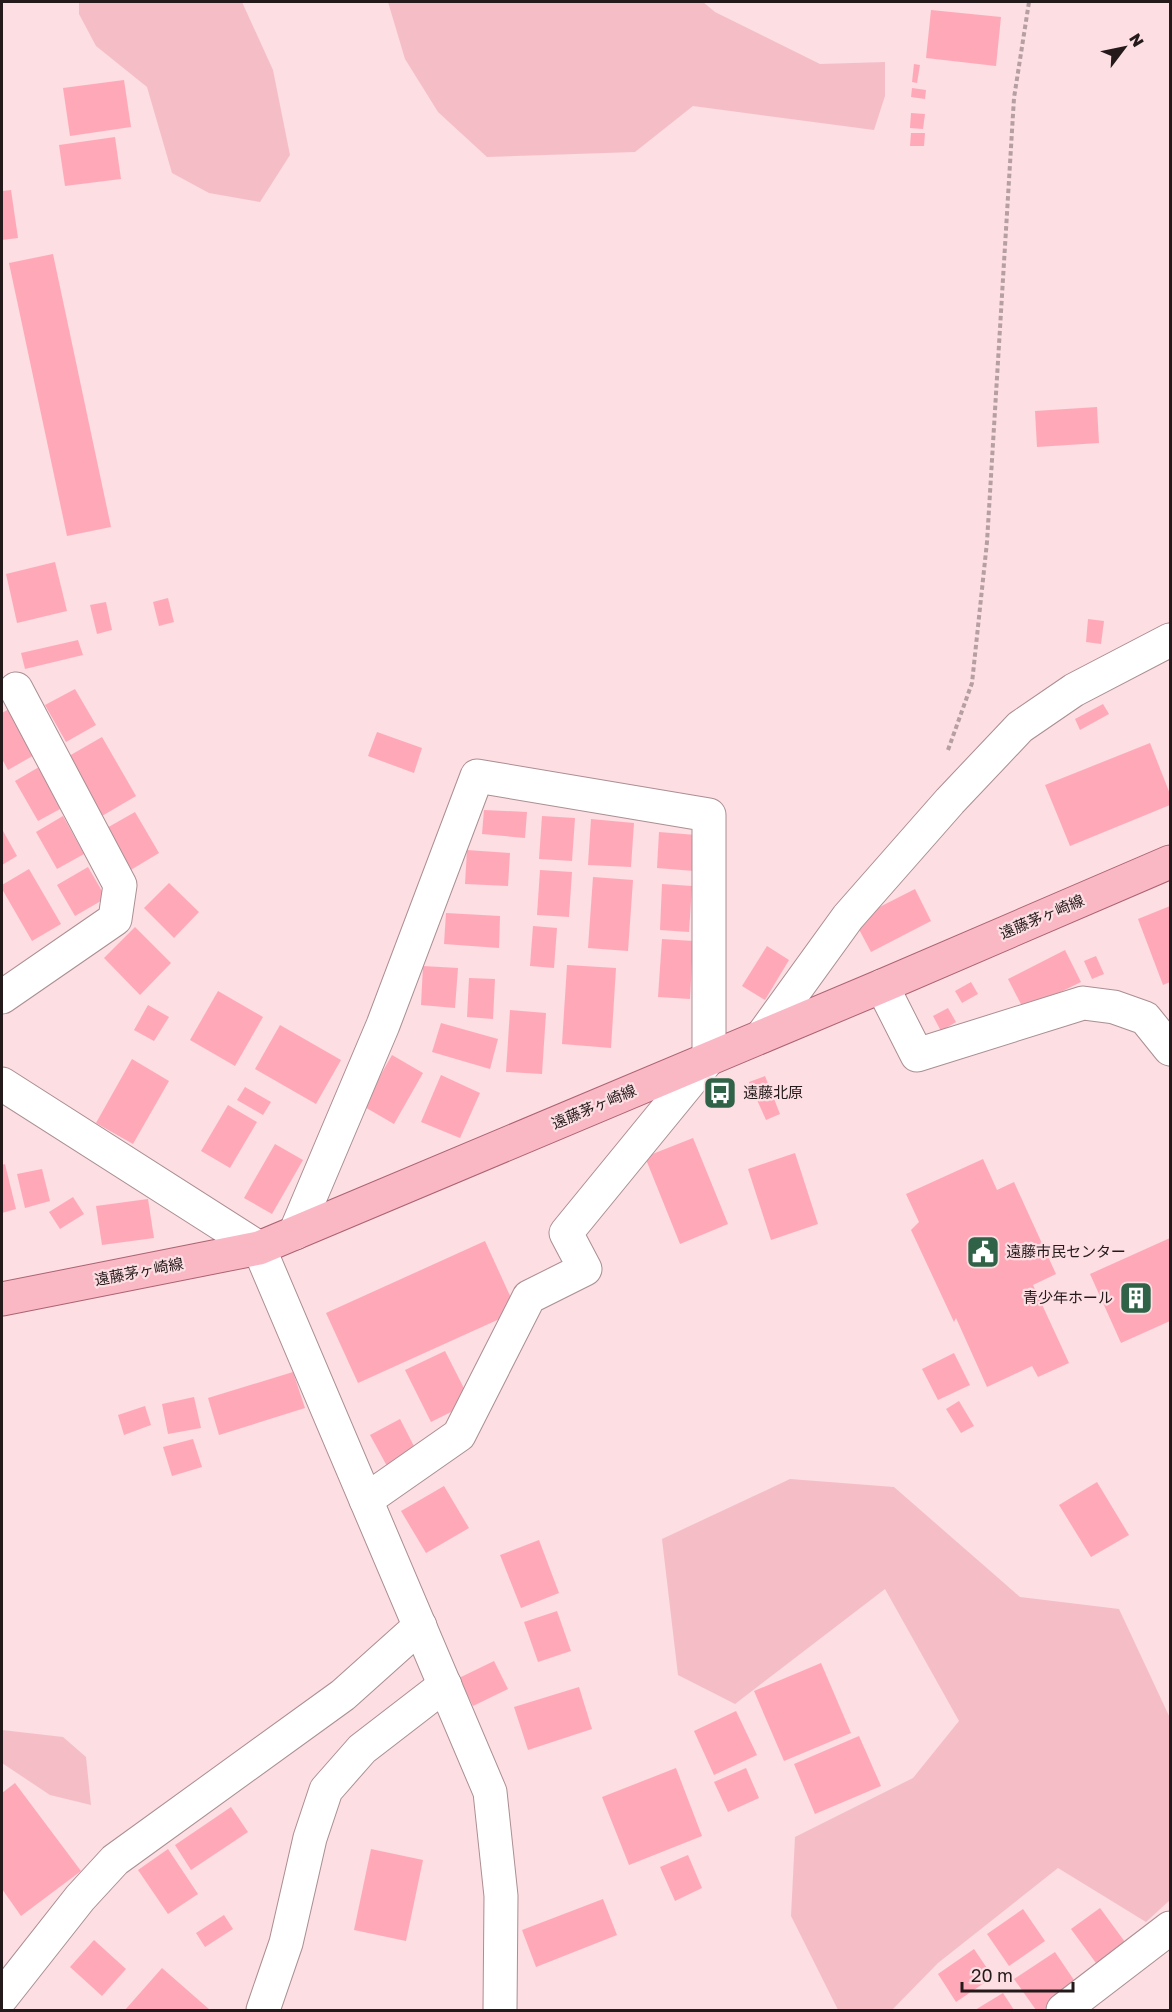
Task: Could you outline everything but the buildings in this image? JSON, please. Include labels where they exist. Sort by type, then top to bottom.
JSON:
[{"type":"main road","name":"遠藤茅ヶ崎線","points":[[2,1299],[259,1248],[882,986],[1170,862]]},
{"type":"street","points":[[762,1036],[848,917],[950,801],[1020,728],[1074,690],[1170,640]]},
{"type":"street","points":[[2,997],[115,919],[120,885],[16,689]]},
{"type":"street","points":[[295,1233],[383,1025],[477,776],[709,815],[709,1058],[567,1233],[585,1269],[529,1297],[459,1436],[366,1500]]},
{"type":"street","points":[[882,986],[917,1055],[1083,1003],[1114,1006],[1145,1018],[1170,1049]]},
{"type":"street","points":[[2,1084],[259,1248],[490,1792],[501,1896],[500,2010]]},
{"type":"street","points":[[2,1997],[81,1898],[115,1860],[342,1695],[420,1626]]},
{"type":"street","points":[[263,2010],[286,1943],[310,1838],[326,1790],[362,1749],[445,1685]]},
{"type":"street","points":[[1063,2010],[1170,1928]]},
{"type":"path","points":[[950,801],[948,749],[972,683],[987,542],[1014,98],[1029,2]]},
{"type":"shaded area","points":[[79,2],[242,2],[273,70],[290,155],[260,202],[209,193],[172,173],[147,87],[96,46],[79,14]]},
{"type":"shaded area","points":[[388,2],[703,2],[715,12],[820,64],[885,62],[885,96],[874,130],[693,106],[635,152],[487,157],[438,112],[405,59]]},
{"type":"shaded area","points":[[790,1479],[894,1487],[1020,1597],[1119,1609],[1170,1718],[1170,1900],[1146,1922],[1058,1868],[938,1963],[892,2010],[838,2010],[791,1916],[795,1837],[913,1778],[959,1721],[885,1589],[735,1704],[678,1675],[662,1539]]},
{"type":"shaded area","points":[[2,1730],[63,1737],[86,1757],[91,1805],[50,1795],[2,1763]]},
{"type":"place","name":"遠藤北原","points":[[720,1093]]},
{"type":"place","name":"遠藤市民センター","points":[[983,1252]]},
{"type":"place","name":"青少年ホール","points":[[1136,1298]]}]
